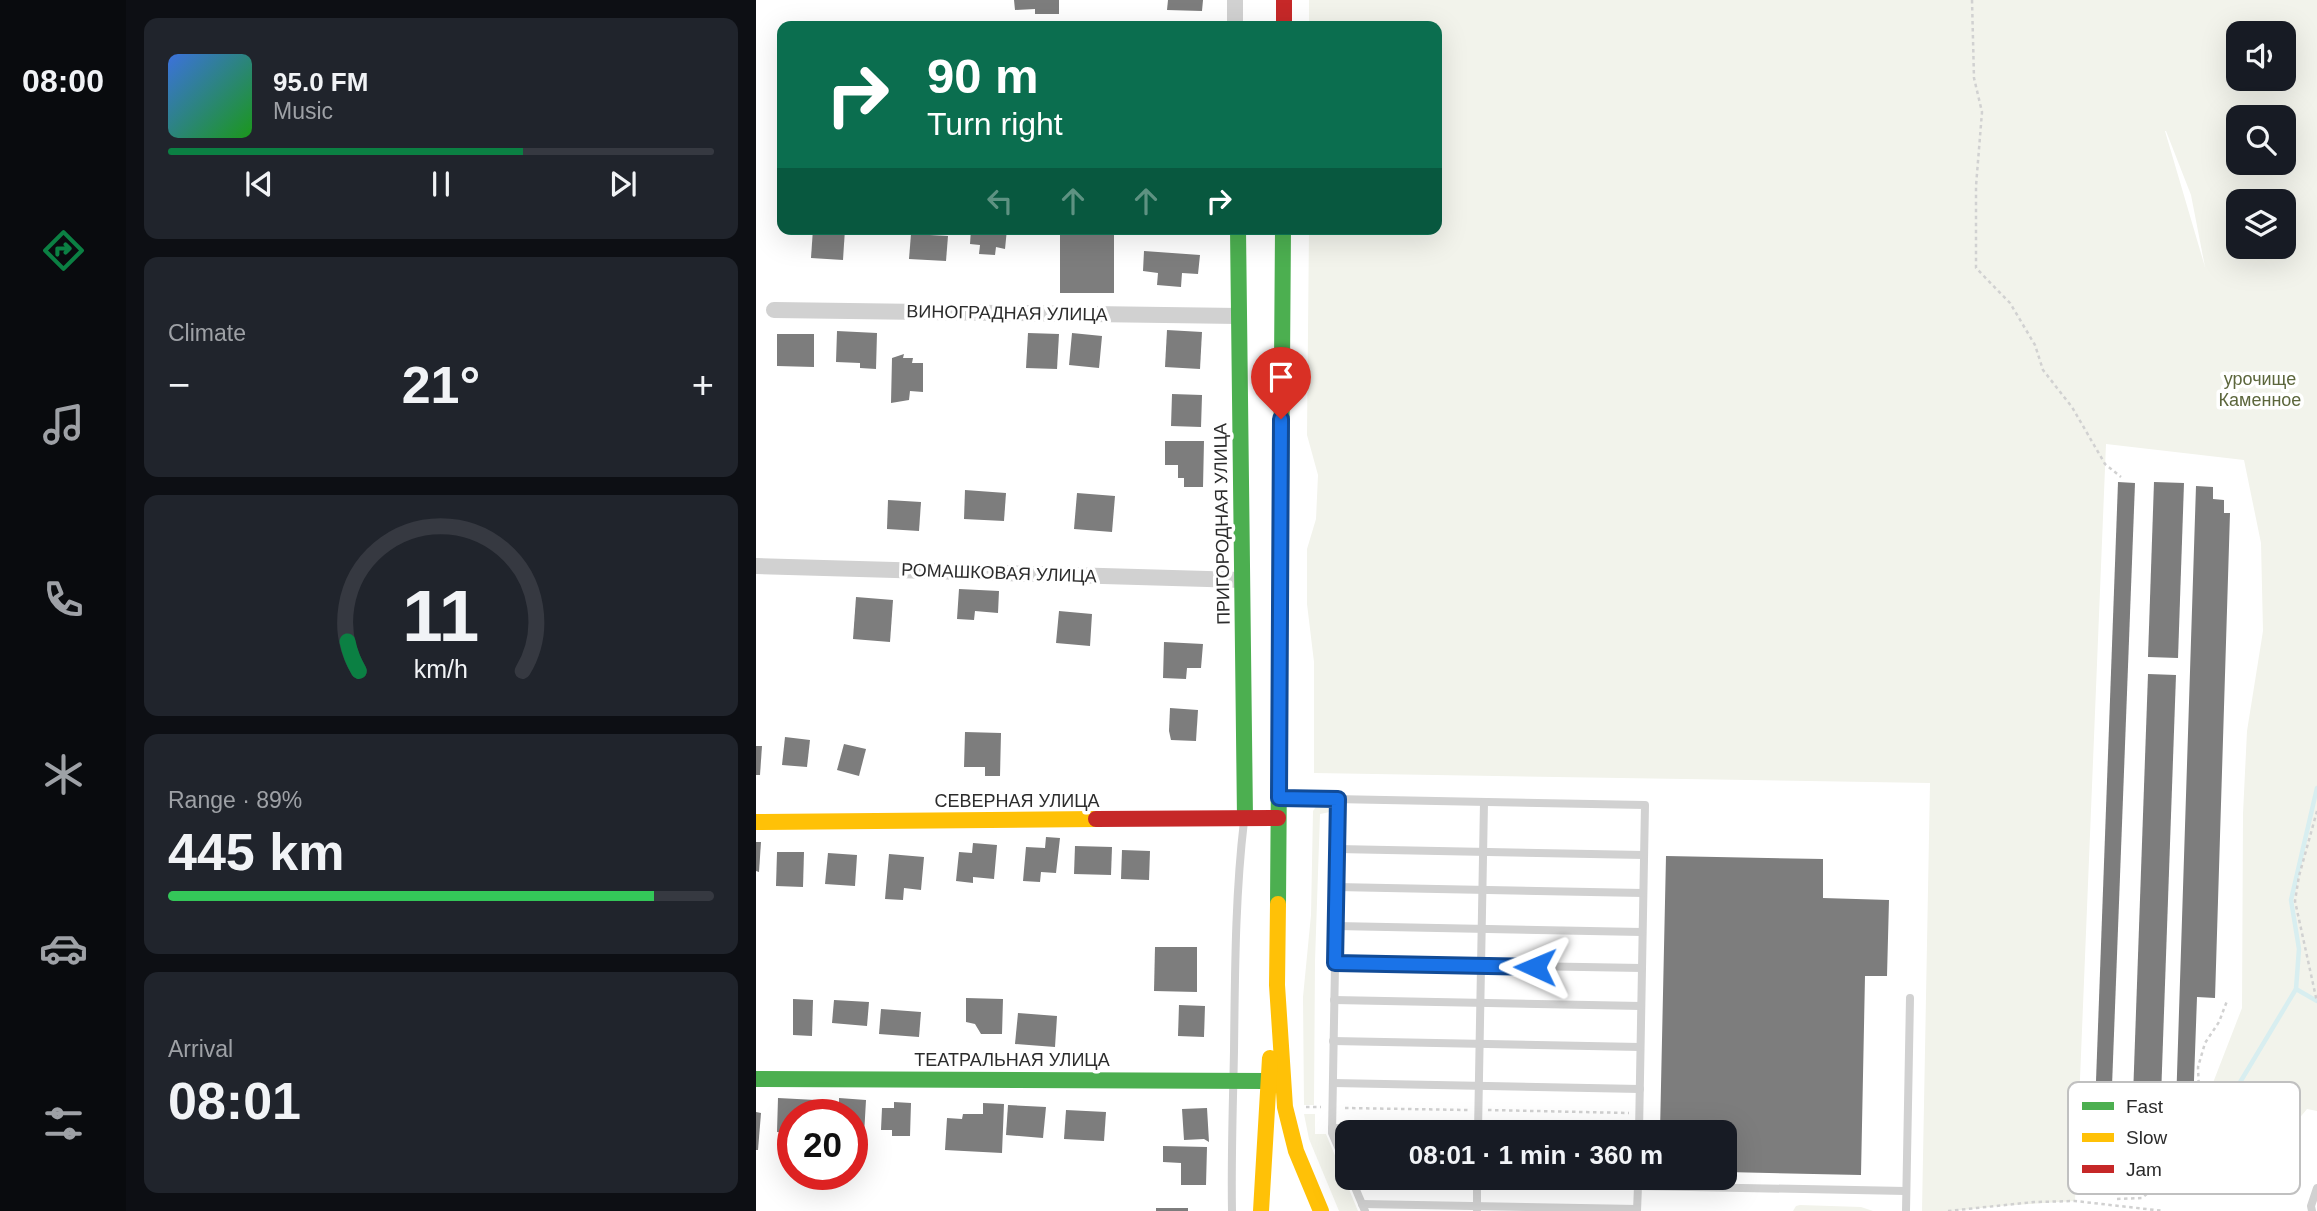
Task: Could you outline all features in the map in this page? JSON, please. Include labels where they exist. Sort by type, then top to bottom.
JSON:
[{"type":"street","points":[[1235,0],[1235,21]]},
{"type":"street","points":[[1284,0],[1284,21]]},
{"type":"street","name":"ПРИГОРОДНАЯ УЛИЦА","points":[[1238,235],[1245,818]]},
{"type":"street","points":[[1283,235],[1277,985],[1285,1107],[1296,1151],[1321,1211]]},
{"type":"street","name":"ВИНОГРАДНАЯ УЛИЦА","points":[[774,310],[1239,316]]},
{"type":"street","name":"РОМАШКОВАЯ УЛИЦА","points":[[756,566],[1242,580]]},
{"type":"street","name":"СЕВЕРНАЯ УЛИЦА","points":[[756,822],[1278,818]]},
{"type":"street","points":[[1261,1211],[1267,1081],[1277,985]]},
{"type":"street","name":"ТЕАТРАЛЬНАЯ УЛИЦА","points":[[756,1079],[1267,1081]]},
{"type":"lane","points":[[1279,798],[1645,805],[1639,1120]]},
{"type":"lane","points":[[1335,1140],[1332,1133],[1332,1107],[1338,799]]},
{"type":"lane","points":[[1479,1120],[1484,802]]},
{"type":"lane","points":[[1232,1211],[1231,1155],[1239,862],[1245,818]]},
{"type":"lane","points":[[1337,849],[1644,855]]},
{"type":"lane","points":[[1336,887],[1643,893]]},
{"type":"lane","points":[[1336,926],[1642,932]]},
{"type":"lane","points":[[1335,963],[1642,968]]},
{"type":"lane","points":[[1906,1211],[1910,998]]},
{"type":"lane","points":[[1334,1000],[1641,1006]]},
{"type":"lane","points":[[1333,1041],[1640,1047]]},
{"type":"lane","points":[[1333,1083],[1640,1088]]},
{"type":"lane","points":[[1737,1185],[1906,1191]]},
{"type":"lane","points":[[2312,1211],[2317,1188]]},
{"type":"lane","points":[[1356,1190],[1364,1208],[1637,1210],[1638,1190]]},
{"type":"lane","points":[[1477,1190],[1477,1209]]},
{"type":"path","points":[[1972,0],[1974,78],[1982,112],[1976,186],[1976,268],[2010,303],[2035,345],[2043,370],[2072,407],[2105,464],[2121,477]]},
{"type":"path","points":[[2317,811],[2295,901],[2317,1002]]},
{"type":"path","points":[[2199,1082],[2198,1067],[2204,1043],[2219,1022],[2227,1001]]},
{"type":"path","points":[[1285,1107],[1639,1113]]},
{"type":"path","points":[[2117,1199],[2142,1198],[2147,1194]]},
{"type":"path","points":[[1948,1211],[2034,1202],[2075,1201],[2165,1211]]},
{"type":"green space","name":"урочище Каменное","points":[[1309,0],[2317,0],[2317,1111],[2307,1109],[2300,1117],[2300,1082],[2213,1082],[2242,1008],[2243,814],[2247,731],[2263,631],[2261,543],[2244,460],[2106,444],[2080,1082],[2068,1082],[2068,1194],[2075,1194],[2075,1201],[1953,1211],[1922,1211],[1930,783],[1314,773],[1314,662],[1307,604],[1307,549],[1316,519],[1318,475],[1307,435],[1309,235],[1442,235],[1442,21],[1309,21]],"holes":[[[2165,131],[2191,195],[2205,267]]]},
{"type":"green space","points":[[1320,801],[1330,802],[1330,812],[1320,814],[1314,1105],[1304,1105],[1303,997],[1311,915],[1313,811]]},
{"type":"green space","points":[[1304,1114],[1315,1114],[1315,1134],[1326,1134],[1335,1156],[1335,1190],[1349,1190],[1358,1211],[1339,1211],[1309,1139]]},
{"type":"green space","points":[[1800,1205],[1861,1207],[1873,1211],[1793,1211]]},
{"type":"building","points":[[1014,0],[1059,0],[1059,14],[1035,14],[1035,9],[1015,10]]},
{"type":"building","points":[[1168,0],[1203,0],[1202,11],[1167,10]]},
{"type":"building","points":[[813,235],[845,235],[843,260],[811,258]]},
{"type":"building","points":[[911,235],[948,236],[946,261],[909,259]]},
{"type":"building","points":[[971,235],[1006,235],[1005,249],[996,247],[995,255],[979,254],[980,245],[970,244]]},
{"type":"building","points":[[1060,235],[1114,235],[1114,293],[1060,293]]},
{"type":"building","points":[[1144,251],[1200,255],[1198,274],[1182,273],[1181,287],[1157,285],[1158,273],[1143,271]]},
{"type":"building","points":[[1167,330],[1202,332],[1200,369],[1165,367]]},
{"type":"building","points":[[837,331],[877,333],[876,369],[860,368],[860,363],[836,362]]},
{"type":"building","points":[[1028,333],[1059,334],[1057,369],[1026,368]]},
{"type":"building","points":[[1072,333],[1102,336],[1099,368],[1069,365]]},
{"type":"building","points":[[777,334],[814,334],[814,367],[777,366]]},
{"type":"building","points":[[904,354],[903,358],[913,358],[912,363],[923,363],[923,392],[910,391],[909,400],[891,403],[892,358]]},
{"type":"building","points":[[1172,394],[1202,395],[1201,427],[1171,426]]},
{"type":"building","points":[[1165,441],[1204,441],[1203,487],[1184,487],[1184,478],[1178,478],[1178,465],[1165,465]]},
{"type":"building","points":[[2118,482],[2135,483],[2112,1082],[2096,1082]]},
{"type":"building","points":[[2154,482],[2184,483],[2178,658],[2148,657]]},
{"type":"building","points":[[2196,486],[2213,487],[2213,499],[2224,500],[2224,513],[2230,513],[2215,998],[2197,997],[2194,1082],[2177,1082]]},
{"type":"building","points":[[965,490],[1006,493],[1004,521],[964,519]]},
{"type":"building","points":[[1077,493],[1115,496],[1112,532],[1074,529]]},
{"type":"building","points":[[888,500],[921,502],[919,531],[887,529]]},
{"type":"building","points":[[959,589],[999,591],[998,613],[975,611],[974,620],[957,619]]},
{"type":"building","points":[[856,597],[893,600],[890,642],[853,639]]},
{"type":"building","points":[[1059,611],[1092,614],[1090,646],[1056,643]]},
{"type":"building","points":[[1164,642],[1203,644],[1201,668],[1187,668],[1186,679],[1163,678]]},
{"type":"building","points":[[2148,674],[2176,675],[2162,1082],[2134,1082]]},
{"type":"building","points":[[1170,708],[1198,710],[1196,741],[1171,740]]},
{"type":"building","points":[[965,732],[1001,733],[1000,776],[985,776],[985,767],[964,767]]},
{"type":"building","points":[[785,737],[810,740],[807,767],[782,765]]},
{"type":"building","points":[[844,744],[866,749],[859,776],[837,770]]},
{"type":"building","points":[[756,746],[762,746],[760,775],[756,775]]},
{"type":"building","points":[[1046,837],[1060,838],[1056,873],[1041,872],[1040,882],[1023,881],[1026,847],[1045,848]]},
{"type":"building","points":[[756,842],[761,842],[759,872],[756,871]]},
{"type":"building","points":[[973,843],[997,845],[994,879],[973,877],[973,883],[956,881],[959,852],[972,853]]},
{"type":"building","points":[[1075,846],[1112,847],[1111,875],[1074,874]]},
{"type":"building","points":[[1122,850],[1150,851],[1149,880],[1121,879]]},
{"type":"building","points":[[777,852],[804,852],[803,887],[776,886]]},
{"type":"building","points":[[828,853],[857,855],[855,886],[825,884]]},
{"type":"building","points":[[889,854],[924,857],[921,890],[904,888],[903,900],[885,899]]},
{"type":"building","points":[[1666,856],[1823,859],[1823,898],[1889,900],[1887,976],[1865,976],[1861,1175],[1737,1172],[1737,1120],[1660,1120]]},
{"type":"building","points":[[1155,947],[1197,947],[1197,992],[1154,991]]},
{"type":"building","points":[[966,998],[1003,999],[1002,1034],[981,1034],[975,1024],[966,1022]]},
{"type":"building","points":[[793,999],[813,1000],[812,1036],[793,1035]]},
{"type":"building","points":[[834,1000],[869,1002],[867,1026],[832,1023]]},
{"type":"building","points":[[1179,1005],[1205,1006],[1204,1037],[1178,1036]]},
{"type":"building","points":[[881,1009],[921,1012],[919,1037],[879,1034]]},
{"type":"building","points":[[1018,1013],[1057,1016],[1055,1047],[1015,1044]]},
{"type":"building","points":[[894,1102],[911,1103],[910,1136],[892,1136],[892,1130],[881,1130],[882,1108],[894,1108]]},
{"type":"building","points":[[983,1103],[1004,1104],[1002,1153],[945,1150],[947,1118],[962,1119],[963,1114],[983,1114]]},
{"type":"building","points":[[1008,1105],[1046,1107],[1043,1138],[1006,1135]]},
{"type":"building","points":[[1207,1108],[1209,1142],[1204,1139],[1184,1140],[1182,1109]]},
{"type":"building","points":[[1066,1110],[1106,1112],[1104,1141],[1064,1139]]},
{"type":"building","points":[[756,1112],[761,1113],[758,1150],[756,1150]]},
{"type":"building","points":[[1163,1146],[1207,1147],[1206,1185],[1181,1185],[1181,1163],[1163,1162]]},
{"type":"building","points":[[1156,1208],[1188,1208],[1188,1211],[1156,1211]]},
{"type":"waterway","points":[[2240,1082],[2296,989],[2299,949],[2291,900],[2317,788]]},
{"type":"waterway","points":[[2296,989],[2317,1001]]},
{"type":"traffic: fast","points":[[1238,235],[1245,818]]},
{"type":"traffic: fast","points":[[1278,904],[1283,235]]},
{"type":"traffic: fast","points":[[756,1079],[1267,1081]]},
{"type":"traffic: slow","points":[[756,822],[1096,819]]},
{"type":"traffic: slow","points":[[1278,904],[1277,985],[1285,1107],[1296,1151],[1321,1211]]},
{"type":"traffic: slow","points":[[1261,1211],[1270,1058]]},
{"type":"traffic: jam","points":[[1284,0],[1284,21]]},
{"type":"traffic: jam","points":[[1096,819],[1278,818]]},
{"type":"route","points":[[1281,419],[1279,798],[1338,799],[1335,963],[1535,967]]}]
